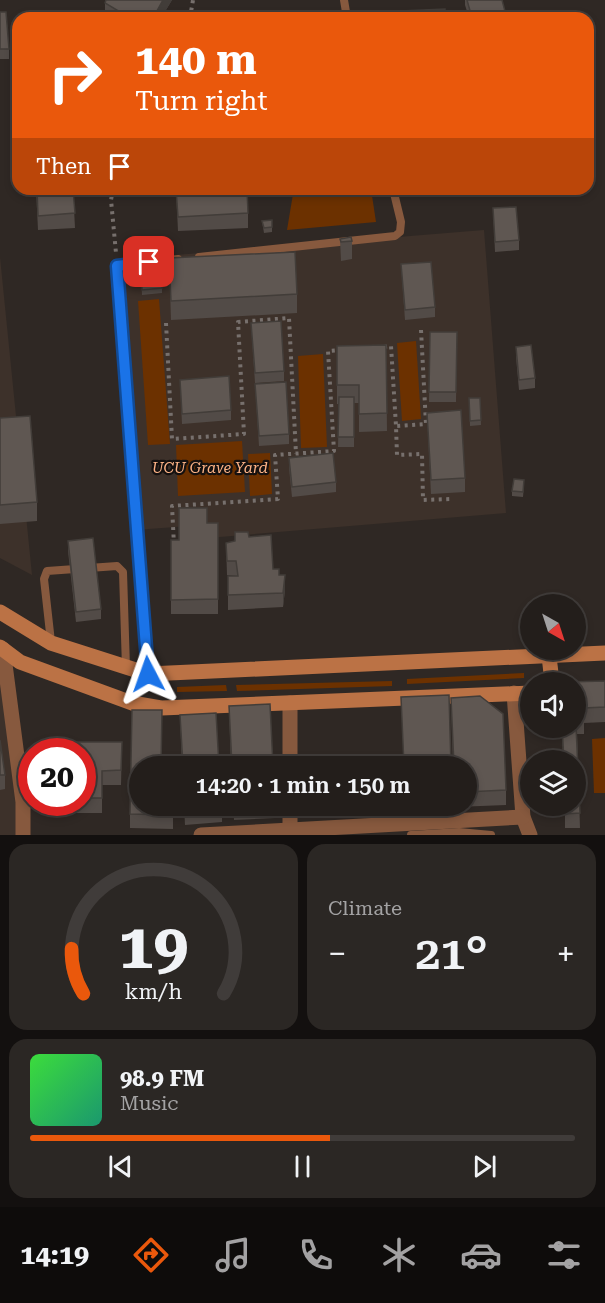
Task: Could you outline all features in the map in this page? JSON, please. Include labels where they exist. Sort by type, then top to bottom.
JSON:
[{"type":"main road","points":[[0,612],[51,643],[148,674],[520,657]]},
{"type":"main road","points":[[1,648],[20,662],[132,704],[161,708],[520,693]]},
{"type":"main road","points":[[586,654],[605,653]]},
{"type":"street","points":[[1,648],[23,802],[23,835]]},
{"type":"street","points":[[514,693],[523,818],[530,835]]},
{"type":"street","points":[[290,703],[290,756]]},
{"type":"street","points":[[290,816],[290,829]]},
{"type":"street","points":[[201,835],[523,818]]},
{"type":"lane","points":[[148,674],[117,266],[395,236],[400,232],[402,222],[395,195]]},
{"type":"lane","points":[[51,643],[44,579],[47,571],[117,566],[123,572],[126,668]]},
{"type":"lane","points":[[411,835],[459,832],[491,835]]},
{"type":"path","points":[[112,195],[117,266]]},
{"type":"path","points":[[165,322],[172,439],[244,434],[238,322],[289,318],[296,454]]},
{"type":"path","points":[[396,426],[426,424],[421,330]]},
{"type":"path","points":[[381,347],[391,346],[397,455],[422,454],[423,500],[450,499]]},
{"type":"path","points":[[174,546],[172,506],[278,499],[275,455],[334,451],[328,351],[349,349]]},
{"type":"shaded area","points":[[484,230],[506,513],[207,538],[216,524],[135,530],[114,260]]},
{"type":"shaded area","points":[[0,257],[32,575],[0,558]]},
{"type":"shaded area","points":[[0,651],[18,795],[18,816],[21,816],[23,835],[0,835]]},
{"type":"green space","points":[[293,195],[372,195],[376,222],[287,230]]},
{"type":"green space","points":[[159,299],[170,444],[148,445],[138,301]]},
{"type":"green space","points":[[416,341],[421,419],[402,421],[397,343]]},
{"type":"green space","points":[[323,354],[327,447],[301,448],[298,356]]},
{"type":"green space","name":"UCU Grave Yard","points":[[242,441],[245,492],[178,496],[176,445]]},
{"type":"green space","points":[[270,453],[272,494],[250,496],[248,454]]},
{"type":"green space","points":[[520,673],[520,678],[407,684],[407,679]]},
{"type":"green space","points":[[392,681],[392,686],[237,691],[236,685]]},
{"type":"green space","points":[[226,685],[227,691],[177,692],[177,687]]},
{"type":"green space","points":[[605,738],[605,793],[594,793],[592,739]]},
{"type":"building","points":[[106,0],[163,0],[156,12],[120,12],[105,3]]},
{"type":"building","points":[[467,0],[502,0],[505,12],[470,12]]},
{"type":"building","points":[[445,9],[445,12],[401,11]]},
{"type":"building","points":[[0,12],[6,12],[9,49],[0,49]]},
{"type":"building","points":[[37,195],[74,195],[75,213],[38,216]]},
{"type":"building","points":[[176,195],[247,195],[248,213],[178,217]]},
{"type":"building","points":[[516,207],[519,240],[495,242],[493,208]]},
{"type":"building","points":[[272,220],[272,227],[264,228],[262,221]]},
{"type":"building","points":[[351,237],[352,241],[341,242],[340,239]]},
{"type":"building","points":[[295,252],[297,294],[171,301],[169,258]]},
{"type":"building","points":[[431,262],[435,307],[405,310],[401,264]]},
{"type":"building","points":[[160,271],[162,288],[142,290],[141,273]]},
{"type":"building","points":[[281,321],[284,371],[255,373],[251,323]]},
{"type":"building","points":[[430,332],[457,332],[456,392],[429,392]]},
{"type":"building","points":[[386,345],[387,413],[359,414],[359,385],[337,385],[337,346]]},
{"type":"building","points":[[531,345],[535,378],[519,380],[516,347]]},
{"type":"building","points":[[229,376],[231,410],[182,414],[180,380]]},
{"type":"building","points":[[286,382],[289,434],[259,436],[255,384]]},
{"type":"building","points":[[339,397],[354,397],[354,437],[338,437]]},
{"type":"building","points":[[469,398],[480,398],[481,420],[470,421]]},
{"type":"building","points":[[461,410],[465,478],[431,480],[427,413]]},
{"type":"building","points":[[30,416],[37,502],[0,505],[0,418]]},
{"type":"building","points":[[333,453],[336,482],[292,487],[289,458]]},
{"type":"building","points":[[514,479],[524,480],[523,492],[512,491]]},
{"type":"building","points":[[179,508],[207,508],[207,523],[218,523],[218,599],[171,600],[171,540],[179,540]]},
{"type":"building","points":[[235,532],[248,532],[249,537],[271,535],[273,569],[279,569],[279,575],[285,575],[283,593],[228,595],[228,576],[238,576],[236,561],[227,561],[226,543],[235,541]]},
{"type":"building","points":[[93,538],[101,609],[76,612],[68,541]]},
{"type":"building","points":[[586,681],[605,681],[605,707],[586,708]]},
{"type":"building","points":[[449,695],[451,756],[404,756],[401,697]]},
{"type":"building","points":[[480,696],[503,714],[506,790],[477,791],[477,756],[454,756],[451,698]]},
{"type":"building","points":[[270,704],[273,756],[232,756],[229,706]]},
{"type":"building","points":[[132,710],[162,710],[161,756],[131,756]]},
{"type":"building","points":[[216,713],[218,756],[182,756],[180,715]]},
{"type":"building","points":[[563,738],[577,738],[577,750],[563,750]]},
{"type":"building","points":[[0,740],[5,775],[0,775]]},
{"type":"building","points":[[96,742],[122,742],[121,770],[102,771],[102,798],[96,798]]},
{"type":"route","points":[[148,674],[117,266],[149,262]]}]
